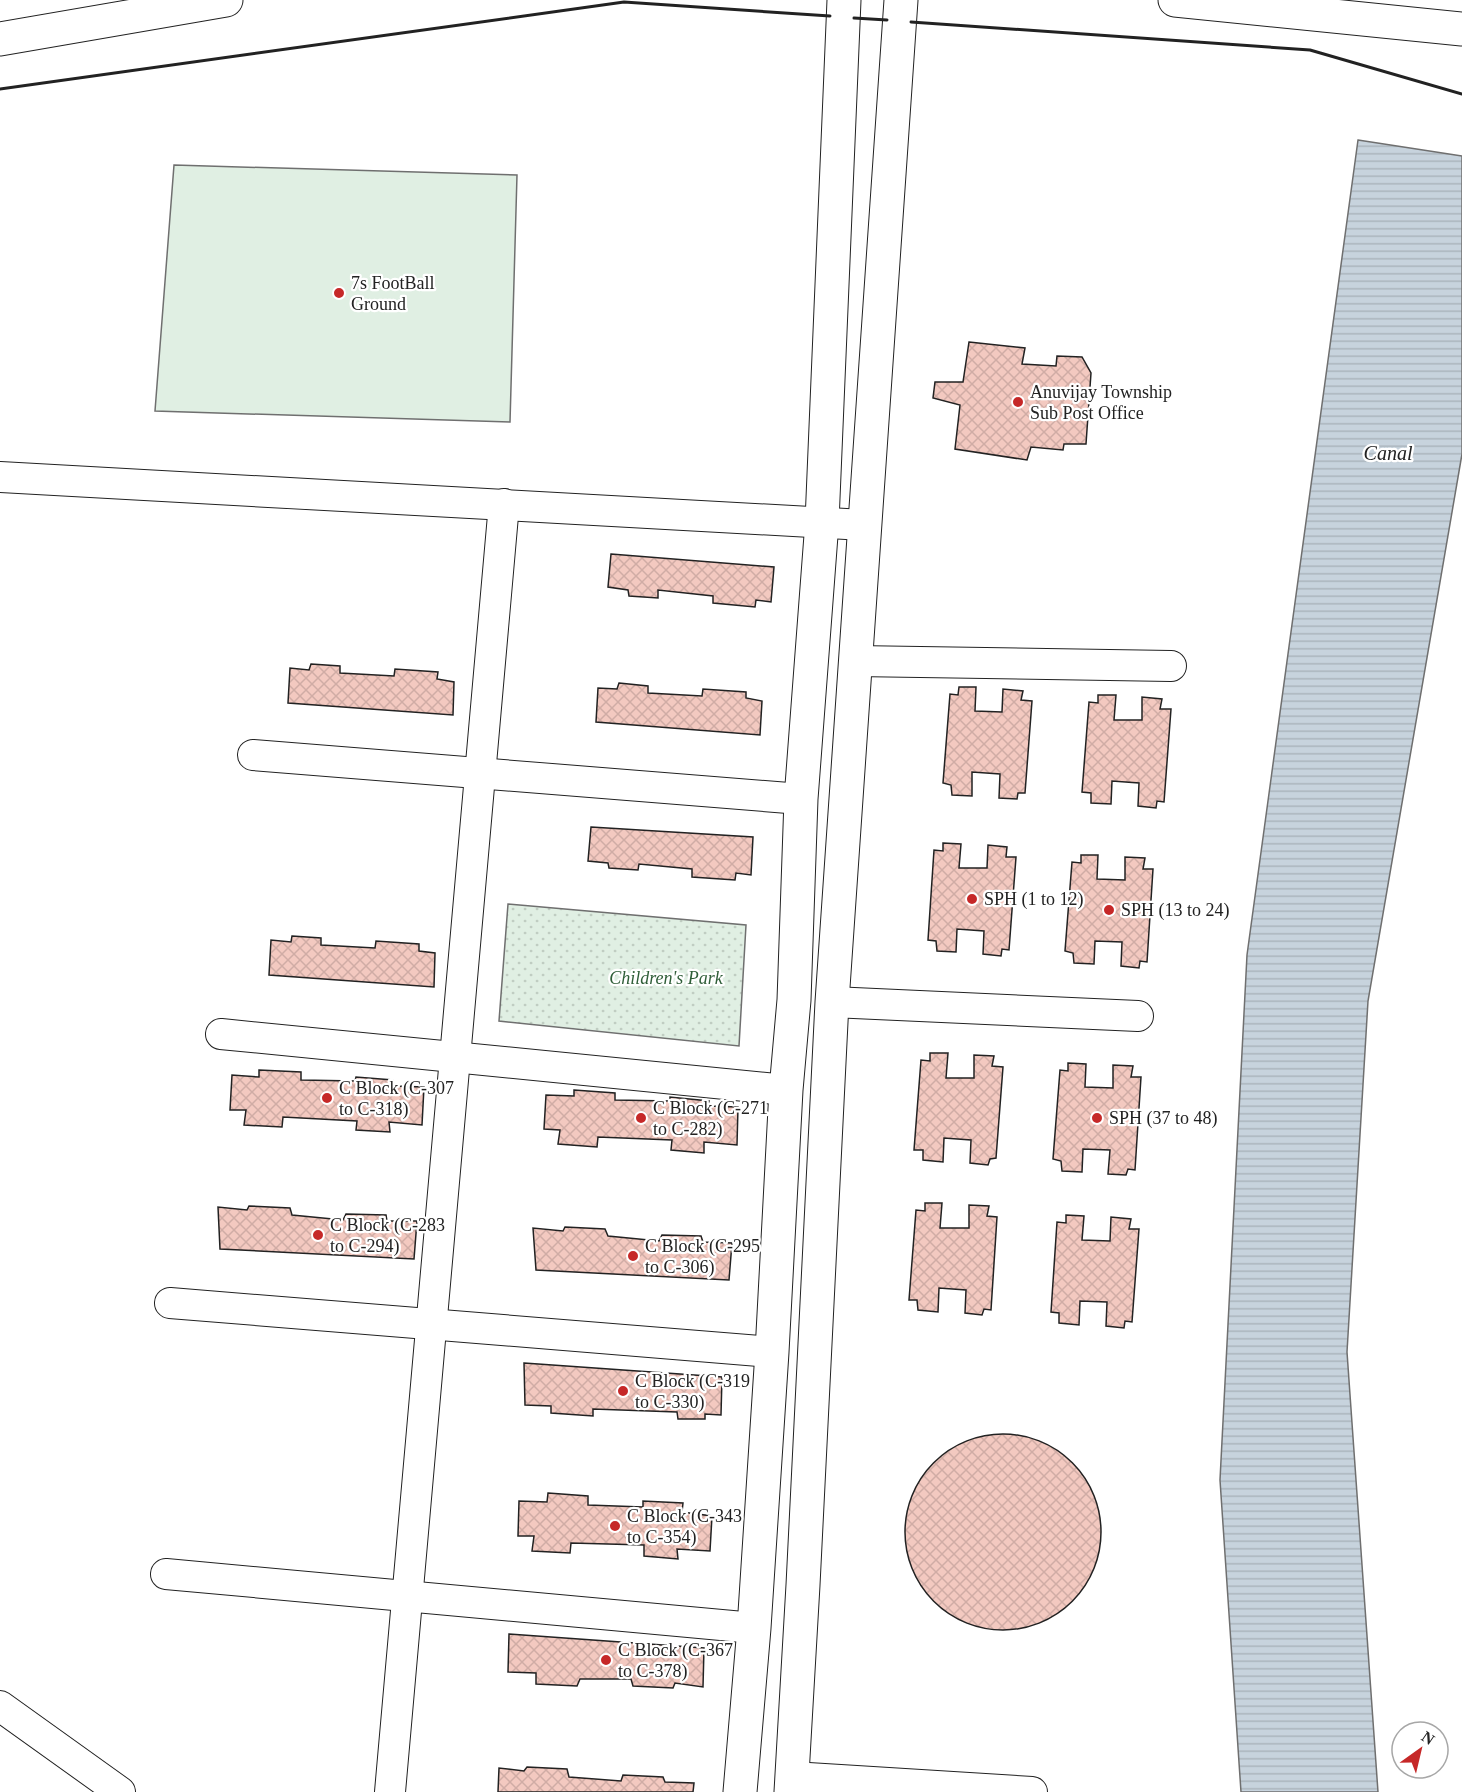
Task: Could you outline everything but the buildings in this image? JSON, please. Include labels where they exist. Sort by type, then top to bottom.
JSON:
[{"type":"main road","points":[[0,39],[226,0]]},
{"type":"main road","points":[[740,1792],[754,1628],[772,1352],[786,1090],[794,1000],[801,800],[822,522],[844,0]]},
{"type":"main road","points":[[792,1785],[832,1002],[901,0]]},
{"type":"main road","points":[[1174,0],[1462,29]]},
{"type":"main road","points":[[832,278],[882,280]]},
{"type":"main road","points":[[794,1000],[832,1002]]},
{"type":"street","points":[[0,477],[864,525]]},
{"type":"street","points":[[390,1792],[504,504]]},
{"type":"street","points":[[855,661],[1171,666]]},
{"type":"street","points":[[253,755],[801,800]]},
{"type":"street","points":[[832,1002],[1138,1016]]},
{"type":"street","points":[[221,1034],[786,1090]]},
{"type":"street","points":[[170,1303],[772,1352]]},
{"type":"street","points":[[166,1574],[754,1628]]},
{"type":"street","points":[[0,1706],[120,1792]]},
{"type":"street","points":[[792,1785],[1032,1792]]},
{"type":"green space","name":"7s FootBall Ground","points":[[174,165],[517,175],[510,422],[155,411]]},
{"type":"green space","name":"Children's Park","points":[[508,904],[746,925],[739,1046],[499,1021]]},
{"type":"water","name":"Canal","points":[[1358,140],[1462,156],[1462,454],[1368,1001],[1347,1352],[1378,1792],[1241,1792],[1220,1480],[1247,955]]},
{"type":"wall","points":[[0,89],[624,2],[830,16]]},
{"type":"wall","points":[[854,18],[887,20]]},
{"type":"wall","points":[[911,22],[1310,50],[1462,94]]},
{"type":"place","name":"7s FootBall Ground","points":[[339,293]]},
{"type":"place","name":"Anuvijay Township Sub Post Office","points":[[1018,402]]},
{"type":"place","name":"SPH (1 to 12)","points":[[972,899]]},
{"type":"place","name":"SPH (13 to 24)","points":[[1109,910]]},
{"type":"place","name":"C Block (C-307 to C-318)","points":[[327,1098]]},
{"type":"place","name":"C Block (C-271 to C-282)","points":[[641,1118]]},
{"type":"place","name":"SPH (37 to 48)","points":[[1097,1118]]},
{"type":"place","name":"C Block (C-283 to C-294)","points":[[318,1235]]},
{"type":"place","name":"C Block (C-295 to C-306)","points":[[633,1256]]},
{"type":"place","name":"C Block (C-319 to C-330)","points":[[623,1391]]},
{"type":"place","name":"C Block (C-343 to C-354)","points":[[615,1526]]},
{"type":"place","name":"C Block (C-367 to C-378)","points":[[606,1660]]}]
